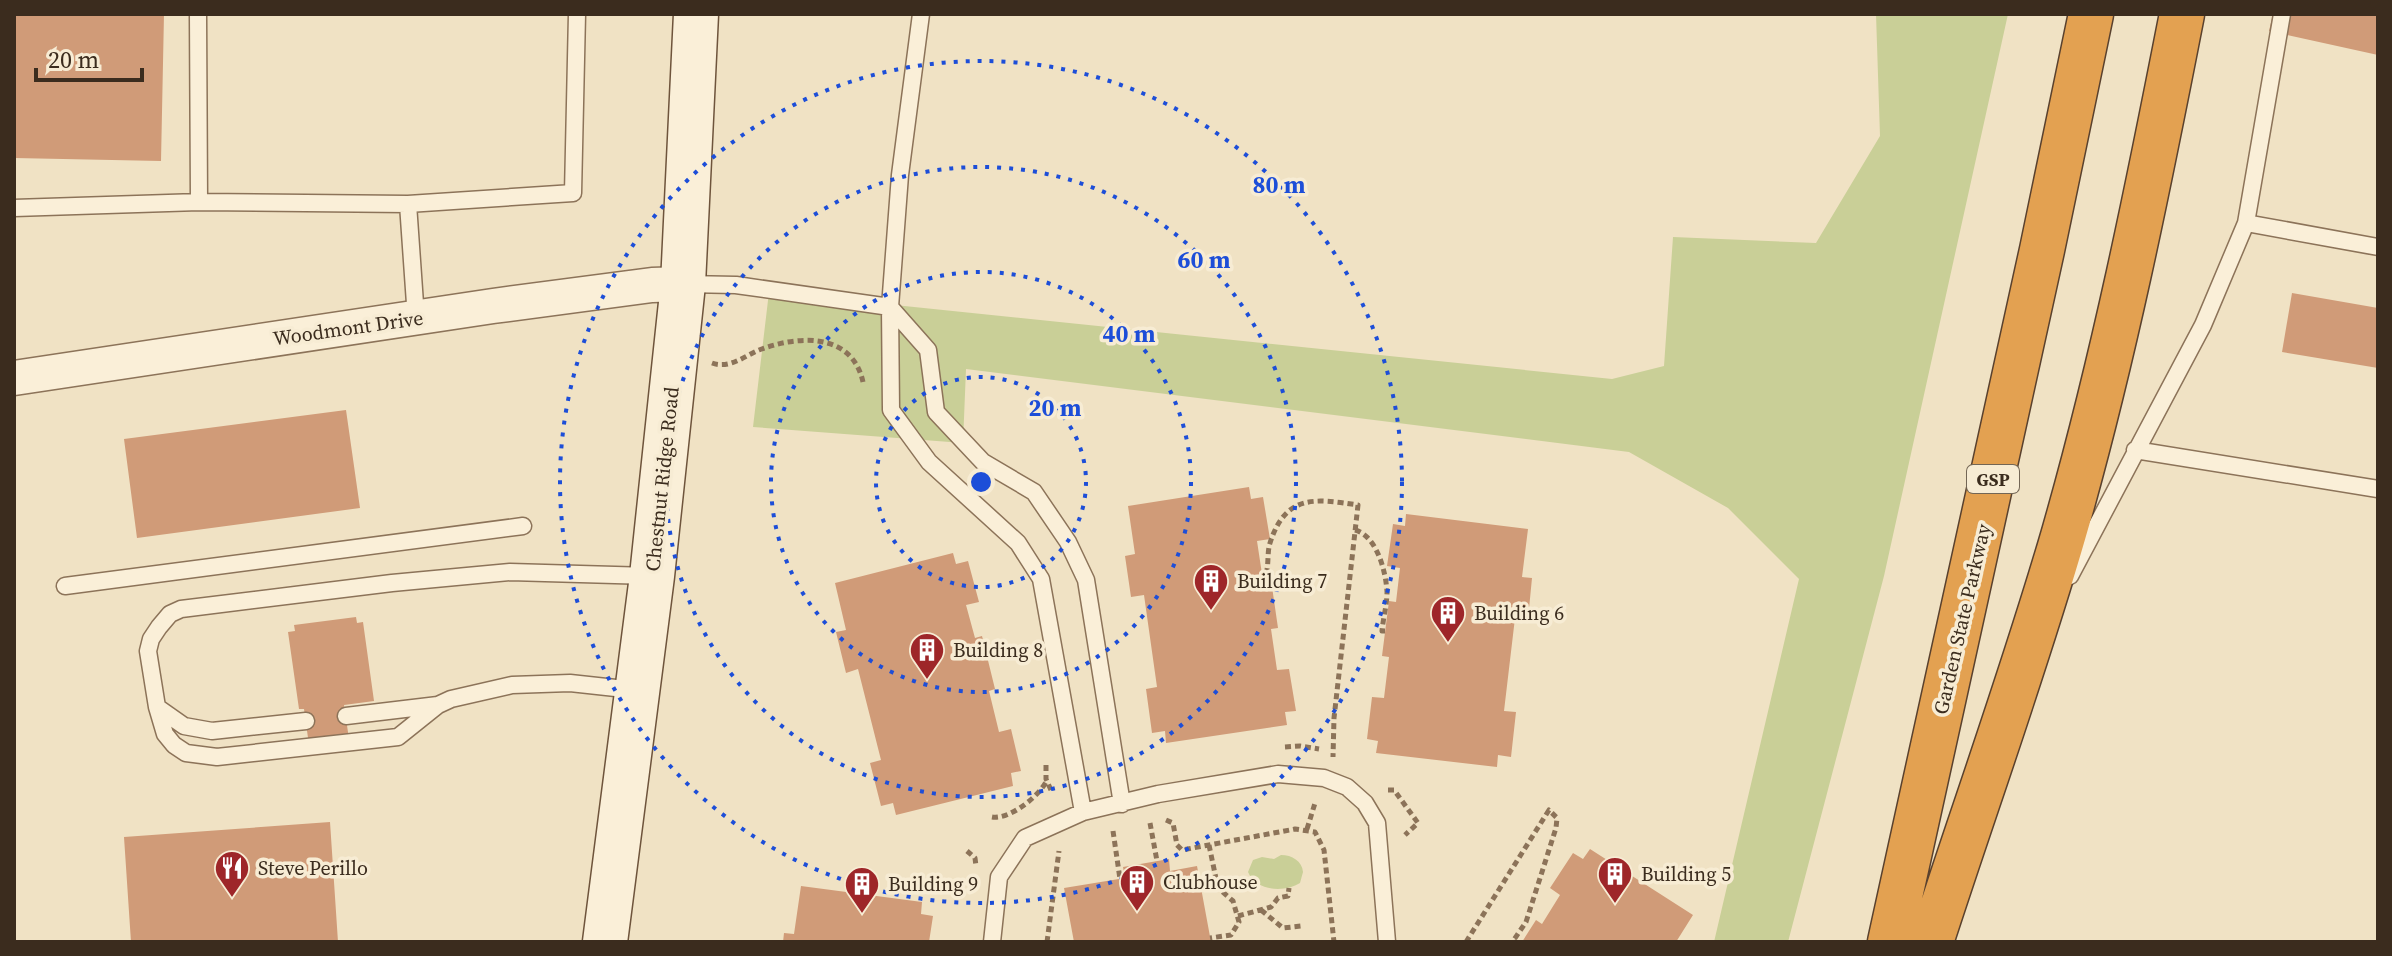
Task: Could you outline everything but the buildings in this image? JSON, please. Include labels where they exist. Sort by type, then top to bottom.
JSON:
[{"type":"highway","name":"Garden State Parkway","points":[[1890,942],[2091,14]]},
{"type":"highway","points":[[1931,942],[2064,532],[2132,269],[2182,14]]},
{"type":"main road","name":"Chestnut Ridge Road","points":[[605,942],[652,576],[683,284],[696,14]]},
{"type":"street","name":"Woodmont Drive","points":[[14,378],[416,318],[652,285],[683,284]]},
{"type":"lane","points":[[198,14],[199,202]]},
{"type":"lane","points":[[14,208],[199,202],[408,204],[573,193],[577,14]]},
{"type":"lane","points":[[921,14],[900,175],[890,307],[891,410],[929,462],[1018,543],[1041,579],[1083,812]]},
{"type":"lane","points":[[2019,677],[2203,325],[2246,223],[2282,14]]},
{"type":"lane","points":[[408,204],[416,318]]},
{"type":"lane","points":[[2246,223],[2378,247]]},
{"type":"lane","points":[[683,284],[736,285],[890,307],[928,350],[936,412],[983,462],[1034,492],[1068,542],[1086,580],[1122,804]]},
{"type":"lane","points":[[2135,450],[2378,489]]},
{"type":"lane","points":[[65,586],[523,526]]},
{"type":"lane","points":[[637,690],[570,683],[512,685],[461,695],[438,705],[398,737],[217,757],[186,753],[165,734],[157,707],[148,651],[151,639],[170,614],[181,609],[510,572],[652,576]]},
{"type":"lane","points":[[346,716],[438,705]]},
{"type":"lane","points":[[157,707],[184,726],[212,731],[306,721]]},
{"type":"lane","points":[[992,942],[999,877],[1025,838],[1063,830],[1083,812],[1158,794],[1278,774],[1324,778],[1347,787],[1365,803],[1377,823],[1387,942]]},
{"type":"path","points":[[676,354],[720,366],[782,343],[804,340],[830,343],[855,360],[860,368],[865,394]]},
{"type":"path","points":[[1266,574],[1269,545],[1283,518],[1294,507],[1317,499],[1358,505],[1334,718],[1335,754],[1307,829]]},
{"type":"path","points":[[1355,530],[1363,532],[1370,540],[1383,570],[1387,592],[1382,631],[1385,631]]},
{"type":"path","points":[[1046,757],[1047,782],[1063,830],[1047,942]]},
{"type":"path","points":[[992,817],[1003,817],[1041,792],[1047,782]]},
{"type":"path","points":[[1466,942],[1549,810],[1557,818],[1556,828],[1526,922],[1515,942]]},
{"type":"path","points":[[1138,825],[1171,821],[1180,850],[1295,829],[1307,829],[1318,835],[1323,846],[1334,942]]},
{"type":"path","points":[[1150,823],[1157,861]]},
{"type":"path","points":[[1063,830],[1125,828]]},
{"type":"path","points":[[1113,830],[1120,879]]},
{"type":"path","points":[[1209,845],[1218,888],[1233,901],[1239,922],[1231,935],[1210,938]]},
{"type":"path","points":[[1238,916],[1273,906],[1278,898],[1287,897],[1289,888]]},
{"type":"path","points":[[1260,910],[1283,928],[1301,926]]},
{"type":"green space","points":[[1876,14],[2008,14],[1884,576],[1788,942],[1714,942],[1799,579],[1728,508],[1629,452],[966,369],[963,443],[753,427],[769,292],[1612,379],[1664,366],[1673,237],[1816,243],[1880,136]]},
{"type":"green space","points":[[1281,855],[1293,857],[1301,865],[1300,883],[1286,888],[1271,888],[1257,883],[1248,872],[1253,860],[1262,857],[1274,859]]},
{"type":"place","name":"Building 7","points":[[1211,612]]},
{"type":"place","name":"Building 6","points":[[1448,644]]},
{"type":"place","name":"Building 8","points":[[927,681]]},
{"type":"place","name":"Steve Perillo","points":[[232,899]]},
{"type":"place","name":"Building 5","points":[[1615,905]]},
{"type":"place","name":"Clubhouse","points":[[1137,913]]},
{"type":"place","name":"Building 9","points":[[862,915]]}]
